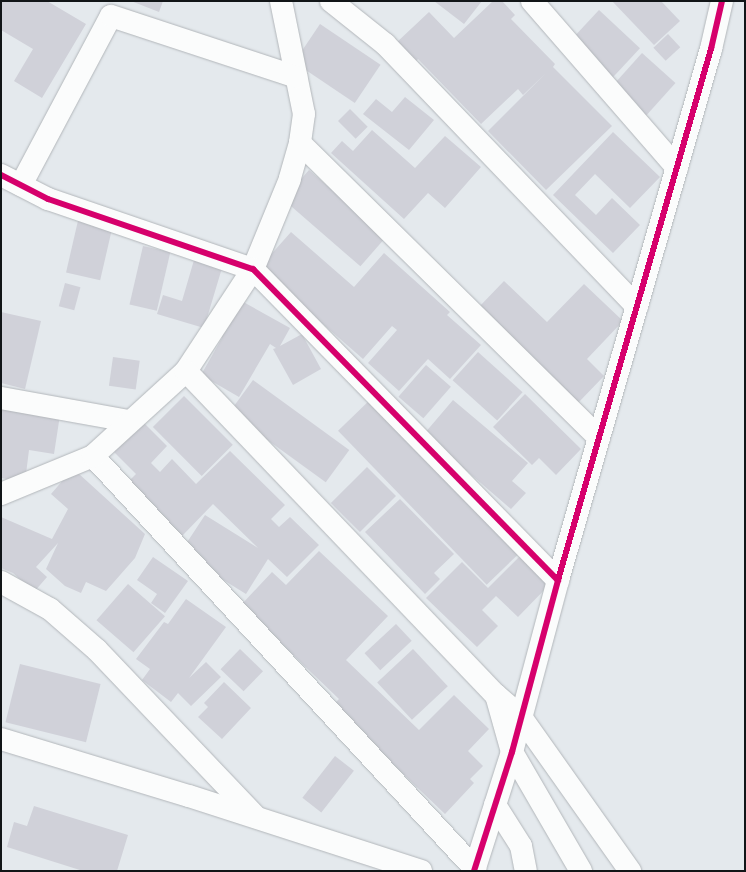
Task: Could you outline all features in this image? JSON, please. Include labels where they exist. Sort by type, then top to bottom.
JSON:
[{"type":"street","points":[[1,494],[92,456],[186,371],[253,269],[290,179],[300,143],[304,114],[281,1]]},
{"type":"street","points":[[331,1],[385,44],[637,307]]},
{"type":"street","points":[[532,1],[677,168]]},
{"type":"street","points":[[475,870],[512,752],[558,580],[711,49],[722,1]]},
{"type":"street","points":[[21,185],[111,16],[296,77]]},
{"type":"street","points":[[300,143],[599,438]]},
{"type":"street","points":[[1,175],[48,199],[253,269],[558,580]]},
{"type":"street","points":[[186,371],[496,695],[521,717],[630,871]]},
{"type":"street","points":[[1,398],[129,421]]},
{"type":"street","points":[[92,456],[475,870]]},
{"type":"street","points":[[1,582],[50,609],[97,650],[257,818]]},
{"type":"street","points":[[496,695],[512,752],[581,871]]},
{"type":"street","points":[[1,739],[257,818],[421,871]]},
{"type":"street","points":[[495,805],[520,846],[526,871]]},
{"type":"building","points":[[1,1],[47,1],[86,24],[42,98],[14,81],[33,49],[1,30]]},
{"type":"building","points":[[131,1],[163,1],[159,12]]},
{"type":"building","points":[[434,1],[482,1],[464,24]]},
{"type":"building","points":[[493,1],[502,1],[515,15],[511,19],[555,64],[553,67],[612,126],[546,190],[488,131],[545,74],[523,95],[518,89],[481,124],[418,59],[415,62],[396,43],[429,12],[454,38]]},
{"type":"building","points":[[612,1],[661,1],[680,21],[654,45]]},
{"type":"building","points":[[599,10],[640,48],[612,78],[571,40]]},
{"type":"building","points":[[320,24],[381,65],[355,103],[294,62]]},
{"type":"building","points":[[668,34],[680,47],[666,61],[653,48]]},
{"type":"building","points":[[642,53],[675,83],[644,118],[611,88]]},
{"type":"building","points":[[405,97],[434,120],[409,150],[363,114],[376,99],[392,112]]},
{"type":"building","points":[[350,109],[368,127],[356,139],[338,121]]},
{"type":"building","points":[[372,130],[415,168],[445,136],[481,167],[445,208],[428,193],[404,219],[331,153],[342,141],[353,151]]},
{"type":"building","points":[[613,132],[660,177],[630,208],[595,174],[575,195],[596,215],[612,198],[640,225],[613,253],[553,195]]},
{"type":"building","points":[[309,170],[386,237],[360,266],[283,199]]},
{"type":"building","points":[[80,212],[114,220],[100,280],[66,272]]},
{"type":"building","points":[[291,232],[354,287],[384,253],[450,312],[447,315],[481,345],[450,379],[428,359],[399,391],[368,363],[397,330],[392,326],[363,359],[259,268]]},
{"type":"building","points":[[143,246],[170,252],[157,311],[130,304]]},
{"type":"building","points":[[194,260],[222,268],[204,328],[157,314],[163,295],[182,301]]},
{"type":"building","points":[[504,281],[547,322],[584,284],[623,321],[587,359],[604,376],[578,403],[478,308]]},
{"type":"building","points":[[65,283],[80,287],[74,310],[59,306]]},
{"type":"building","points":[[238,299],[290,328],[280,346],[302,334],[321,369],[293,385],[273,349],[276,348],[270,344],[239,397],[201,375],[222,338],[217,335]]},
{"type":"building","points":[[1,312],[41,321],[25,389],[1,383]]},
{"type":"building","points":[[478,352],[523,392],[497,420],[453,380]]},
{"type":"building","points":[[113,357],[140,361],[136,389],[109,386]]},
{"type":"building","points":[[426,365],[451,387],[423,418],[398,397]]},
{"type":"building","points":[[253,380],[349,450],[326,482],[229,412]]},
{"type":"building","points":[[525,394],[581,449],[556,475],[539,458],[532,465],[493,427]]},
{"type":"building","points":[[184,396],[233,445],[202,476],[153,427]]},
{"type":"building","points":[[374,396],[523,550],[487,585],[338,431]]},
{"type":"building","points":[[453,400],[528,463],[512,481],[526,493],[511,509],[424,434]]},
{"type":"building","points":[[1,407],[60,415],[54,454],[29,450],[25,482],[1,478]]},
{"type":"building","points":[[143,422],[167,446],[151,463],[160,472],[172,459],[196,484],[230,451],[285,505],[271,519],[279,527],[290,517],[319,545],[287,577],[268,559],[246,594],[180,553],[205,515],[258,548],[213,504],[182,536],[128,482],[136,474],[114,452]]},
{"type":"building","points":[[367,467],[396,496],[360,532],[331,503]]},
{"type":"building","points":[[71,471],[78,473],[145,534],[135,558],[106,591],[86,582],[81,593],[65,586],[46,569],[58,543],[36,567],[47,577],[34,592],[13,573],[1,568],[1,517],[52,539],[68,509],[51,494]]},
{"type":"building","points":[[400,499],[454,554],[434,573],[440,579],[425,594],[365,532]]},
{"type":"building","points":[[319,551],[388,616],[346,660],[419,730],[454,695],[489,729],[468,751],[483,766],[470,779],[474,783],[445,814],[332,706],[339,699],[241,605],[272,572],[286,585]]},
{"type":"building","points":[[522,554],[551,583],[518,617],[496,596],[482,610],[498,626],[477,647],[426,598],[462,562],[488,588]]},
{"type":"building","points":[[153,557],[188,581],[165,613],[151,603],[157,594],[137,580]]},
{"type":"building","points":[[128,584],[165,616],[133,652],[97,620]]},
{"type":"building","points":[[186,599],[226,627],[189,678],[206,662],[221,677],[191,706],[178,693],[171,702],[142,680],[150,669],[136,659],[164,622],[168,624]]},
{"type":"building","points":[[396,624],[412,641],[380,670],[365,653]]},
{"type":"building","points":[[240,649],[263,671],[244,691],[221,669]]},
{"type":"building","points":[[413,649],[448,686],[412,720],[377,682]]},
{"type":"building","points":[[20,664],[101,684],[86,742],[5,722]]},
{"type":"building","points":[[224,682],[251,708],[222,739],[198,717],[208,707],[204,703]]},
{"type":"building","points":[[335,756],[354,771],[321,813],[302,798]]},
{"type":"building","points":[[34,806],[128,835],[117,871],[83,871],[7,847],[14,822],[27,826]]},
{"type":"cycle path","points":[[474,871],[512,752],[558,580],[711,49],[722,1]]},
{"type":"cycle path","points":[[1,175],[48,199],[253,269],[558,580]]}]
